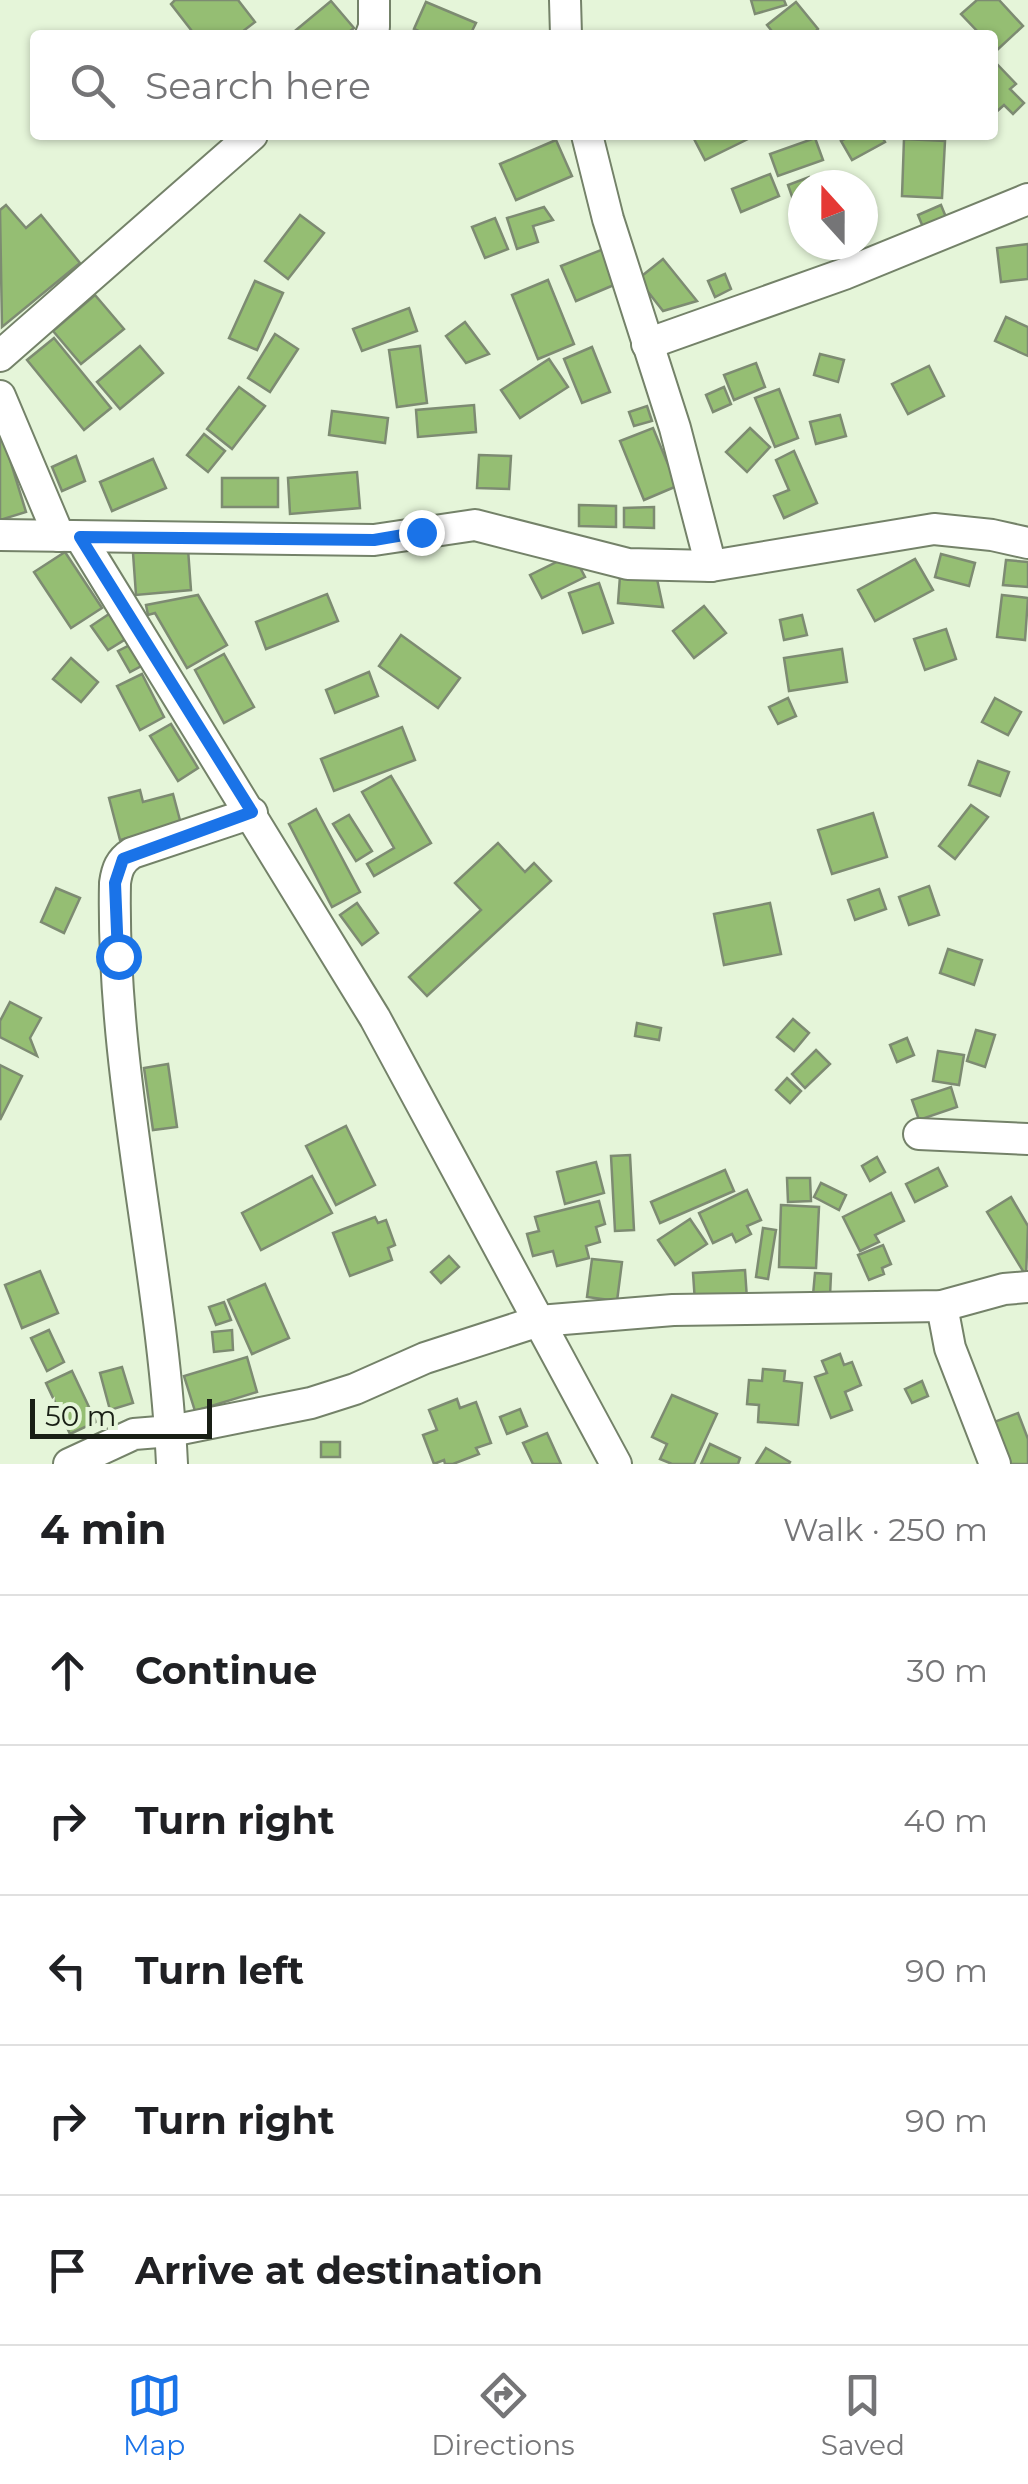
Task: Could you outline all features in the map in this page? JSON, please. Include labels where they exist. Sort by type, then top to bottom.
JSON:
[{"type":"street","points":[[371,30],[374,0]]},
{"type":"street","points":[[565,0],[566,30]]},
{"type":"street","points":[[0,356],[246,140]]},
{"type":"street","points":[[589,140],[608,218],[675,428],[710,566]]},
{"type":"street","points":[[647,344],[844,274],[1028,198]]},
{"type":"street","points":[[0,396],[70,536],[252,812],[375,1018],[616,1464]]},
{"type":"street","points":[[0,536],[374,540],[475,525],[628,564],[710,566],[934,529],[1028,543]]},
{"type":"street","points":[[172,1464],[156,1294],[124,1056],[115,883],[123,859],[132,854],[252,812]]},
{"type":"street","points":[[919,1134],[1028,1140]]},
{"type":"street","points":[[70,1464],[134,1434],[171,1431],[310,1403],[355,1389],[425,1358],[539,1321],[673,1310],[942,1306],[1028,1287]]},
{"type":"street","points":[[942,1306],[950,1348],[995,1464]]},
{"type":"building","points":[[175,0],[238,0],[255,22],[245,30],[191,30],[171,4]]},
{"type":"building","points":[[751,0],[784,0],[786,5],[755,14]]},
{"type":"building","points":[[977,0],[999,0],[1023,26],[998,49],[998,30],[976,30],[961,14]]},
{"type":"building","points":[[331,1],[354,28],[351,30],[296,30]]},
{"type":"building","points":[[426,2],[476,23],[472,30],[414,29]]},
{"type":"building","points":[[796,2],[818,29],[771,30],[767,25]]},
{"type":"building","points":[[998,65],[1016,84],[1010,89],[1024,103],[1013,114],[1004,105],[998,110]]},
{"type":"building","points":[[556,140],[572,176],[516,200],[500,164]]},
{"type":"building","points":[[695,140],[746,140],[705,160]]},
{"type":"building","points":[[816,140],[823,160],[778,176],[770,154]]},
{"type":"building","points":[[884,140],[885,142],[852,160],[841,141]]},
{"type":"building","points":[[904,140],[945,141],[942,198],[902,196]]},
{"type":"building","points":[[770,174],[779,196],[741,212],[732,189]]},
{"type":"building","points":[[6,205],[26,228],[41,215],[80,263],[2,327],[0,210]]},
{"type":"building","points":[[941,205],[948,222],[925,232],[918,215]]},
{"type":"building","points":[[544,207],[553,220],[533,226],[538,242],[517,249],[507,218]]},
{"type":"building","points":[[300,215],[324,233],[288,279],[265,261]]},
{"type":"building","points":[[495,218],[508,249],[485,258],[472,227]]},
{"type":"building","points":[[1028,244],[1028,279],[1001,282],[997,248]]},
{"type":"building","points":[[606,248],[621,282],[576,301],[561,266]]},
{"type":"building","points":[[663,259],[697,301],[663,311],[638,279]]},
{"type":"building","points":[[725,274],[731,289],[715,297],[708,281]]},
{"type":"building","points":[[548,280],[574,344],[538,359],[512,295]]},
{"type":"building","points":[[255,281],[283,293],[257,350],[229,338]]},
{"type":"building","points":[[95,295],[124,329],[81,364],[53,331]]},
{"type":"building","points":[[409,308],[417,331],[362,351],[353,329]]},
{"type":"building","points":[[1006,317],[1028,327],[1028,356],[995,341]]},
{"type":"building","points":[[465,322],[489,354],[466,363],[446,336]]},
{"type":"building","points":[[275,334],[298,349],[270,392],[248,378]]},
{"type":"building","points":[[54,338],[111,408],[84,430],[27,360]]},
{"type":"building","points":[[140,346],[163,373],[120,409],[97,382]]},
{"type":"building","points":[[420,346],[427,403],[397,407],[389,350]]},
{"type":"building","points":[[592,347],[610,392],[582,403],[564,359]]},
{"type":"building","points":[[820,354],[844,360],[838,382],[814,375]]},
{"type":"building","points":[[549,359],[568,387],[520,418],[501,390]]},
{"type":"building","points":[[756,363],[765,387],[734,400],[724,375]]},
{"type":"building","points":[[929,366],[944,396],[908,414],[892,384]]},
{"type":"building","points":[[239,387],[265,406],[232,449],[207,429]]},
{"type":"building","points":[[724,387],[731,404],[713,412],[706,395]]},
{"type":"building","points":[[779,389],[798,438],[775,447],[755,398]]},
{"type":"building","points":[[474,405],[476,432],[418,437],[416,410]]},
{"type":"building","points":[[647,406],[652,421],[634,426],[629,412]]},
{"type":"building","points":[[332,411],[388,418],[385,443],[329,435]]},
{"type":"building","points":[[840,415],[846,436],[816,444],[810,422]]},
{"type":"building","points":[[0,427],[26,512],[0,520]]},
{"type":"building","points":[[653,428],[677,486],[644,500],[620,441]]},
{"type":"building","points":[[750,428],[770,447],[747,472],[726,452]]},
{"type":"building","points":[[204,434],[225,451],[208,472],[187,455]]},
{"type":"building","points":[[794,451],[817,503],[784,518],[774,496],[789,490],[776,460]]},
{"type":"building","points":[[479,455],[511,456],[509,489],[477,488]]},
{"type":"building","points":[[76,456],[85,481],[62,491],[52,467]]},
{"type":"building","points":[[153,459],[166,488],[112,511],[100,482]]},
{"type":"building","points":[[357,472],[360,508],[290,514],[288,478]]},
{"type":"building","points":[[222,478],[278,478],[278,507],[222,507]]},
{"type":"building","points":[[579,505],[616,506],[616,527],[579,526]]},
{"type":"building","points":[[654,507],[654,528],[624,527],[624,508]]},
{"type":"building","points":[[188,549],[191,590],[136,595],[133,553]]},
{"type":"building","points":[[65,552],[102,608],[71,628],[34,572]]},
{"type":"building","points":[[573,554],[585,577],[542,598],[530,575]]},
{"type":"building","points":[[941,554],[975,563],[969,586],[935,577]]},
{"type":"building","points":[[915,559],[933,590],[875,621],[858,590]]},
{"type":"building","points":[[1006,560],[1028,562],[1028,587],[1003,585]]},
{"type":"building","points":[[620,576],[657,579],[663,607],[618,603]]},
{"type":"building","points":[[599,583],[613,623],[583,633],[569,593]]},
{"type":"building","points":[[327,594],[338,621],[266,649],[256,622]]},
{"type":"building","points":[[198,595],[227,645],[187,668],[155,613],[148,615],[146,605]]},
{"type":"building","points":[[1002,595],[1028,598],[1025,640],[997,637]]},
{"type":"building","points":[[704,606],[726,633],[694,658],[673,631]]},
{"type":"building","points":[[112,612],[129,637],[108,650],[91,626]]},
{"type":"building","points":[[802,615],[807,635],[784,640],[780,620]]},
{"type":"building","points":[[946,629],[956,659],[925,670],[914,639]]},
{"type":"building","points":[[401,635],[460,678],[438,708],[379,666]]},
{"type":"building","points":[[136,642],[147,663],[130,672],[118,651]]},
{"type":"building","points":[[842,649],[847,682],[789,691],[784,658]]},
{"type":"building","points":[[224,654],[254,707],[224,723],[195,670]]},
{"type":"building","points":[[71,658],[98,682],[81,702],[53,679]]},
{"type":"building","points":[[369,672],[378,696],[335,713],[326,690]]},
{"type":"building","points":[[142,674],[164,717],[140,730],[117,686]]},
{"type":"building","points":[[788,698],[796,716],[778,724],[769,707]]},
{"type":"building","points":[[995,698],[1021,712],[1008,735],[982,722]]},
{"type":"building","points":[[171,724],[198,768],[178,781],[150,736]]},
{"type":"building","points":[[402,727],[415,760],[334,791],[321,759]]},
{"type":"building","points":[[978,761],[1009,772],[1000,796],[969,785]]},
{"type":"building","points":[[391,776],[431,843],[374,876],[367,864],[394,848],[362,792]]},
{"type":"building","points":[[140,790],[143,802],[173,794],[181,824],[120,840],[109,798]]},
{"type":"building","points":[[971,805],[988,817],[955,859],[939,846]]},
{"type":"building","points":[[316,809],[360,892],[332,907],[289,824]]},
{"type":"building","points":[[873,813],[887,857],[832,874],[818,830]]},
{"type":"building","points":[[349,815],[372,851],[356,861],[333,824]]},
{"type":"building","points":[[498,843],[525,872],[534,863],[551,881],[427,996],[409,977],[481,910],[455,883]]},
{"type":"building","points":[[929,886],[939,915],[909,925],[899,897]]},
{"type":"building","points":[[56,888],[80,898],[64,933],[41,922]]},
{"type":"building","points":[[879,889],[886,909],[855,920],[848,900]]},
{"type":"building","points":[[357,903],[378,933],[362,945],[340,915]]},
{"type":"building","points":[[770,903],[781,954],[724,965],[714,914]]},
{"type":"building","points":[[948,949],[982,960],[974,985],[940,973]]},
{"type":"building","points":[[10,1002],[41,1018],[30,1038],[37,1056],[0,1037],[0,1021]]},
{"type":"building","points":[[793,1019],[809,1033],[794,1051],[777,1037]]},
{"type":"building","points":[[637,1023],[661,1028],[659,1040],[635,1036]]},
{"type":"building","points":[[976,1030],[995,1035],[985,1067],[967,1061]]},
{"type":"building","points":[[907,1038],[914,1055],[897,1062],[890,1045]]},
{"type":"building","points":[[816,1050],[830,1064],[805,1088],[792,1074]]},
{"type":"building","points":[[938,1051],[964,1055],[959,1085],[933,1081]]},
{"type":"building","points":[[168,1064],[177,1127],[153,1130],[144,1068]]},
{"type":"building","points":[[0,1065],[22,1076],[0,1120]]},
{"type":"building","points":[[787,1078],[801,1091],[790,1103],[776,1090]]},
{"type":"building","points":[[951,1087],[957,1107],[919,1120],[912,1100]]},
{"type":"building","points":[[346,1126],[375,1185],[336,1205],[306,1146]]},
{"type":"building","points":[[630,1155],[634,1230],[615,1231],[611,1156]]},
{"type":"building","points":[[877,1157],[885,1172],[870,1181],[862,1166]]},
{"type":"building","points":[[596,1162],[604,1193],[565,1204],[557,1172]]},
{"type":"building","points":[[938,1168],[947,1186],[915,1202],[906,1184]]},
{"type":"building","points":[[725,1170],[734,1191],[660,1223],[651,1202]]},
{"type":"building","points":[[312,1176],[332,1213],[261,1250],[242,1213]]},
{"type":"building","points":[[787,1178],[810,1178],[811,1201],[788,1202]]},
{"type":"building","points":[[821,1183],[846,1195],[839,1210],[814,1197]]},
{"type":"building","points":[[747,1190],[761,1220],[747,1226],[751,1234],[736,1242],[732,1234],[713,1243],[699,1213]]},
{"type":"building","points":[[891,1193],[904,1221],[875,1235],[879,1242],[860,1251],[843,1217]]},
{"type":"building","points":[[1011,1197],[1028,1226],[1026,1276],[987,1212]]},
{"type":"building","points":[[599,1201],[605,1224],[596,1227],[600,1242],[586,1246],[589,1258],[557,1266],[553,1251],[533,1256],[527,1234],[539,1231],[535,1217]]},
{"type":"building","points":[[781,1205],[819,1207],[816,1268],[779,1267]]},
{"type":"building","points":[[375,1217],[378,1223],[386,1220],[395,1245],[388,1248],[392,1260],[350,1276],[333,1233]]},
{"type":"building","points":[[690,1219],[707,1244],[675,1265],[658,1240]]},
{"type":"building","points":[[763,1228],[776,1230],[768,1279],[756,1277]]},
{"type":"building","points":[[883,1245],[891,1264],[882,1268],[884,1274],[869,1280],[858,1255]]},
{"type":"building","points":[[449,1256],[459,1267],[441,1283],[431,1272]]},
{"type":"building","points":[[592,1259],[622,1262],[617,1301],[587,1297]]},
{"type":"building","points":[[745,1270],[747,1299],[695,1302],[693,1273]]},
{"type":"building","points":[[40,1271],[58,1313],[22,1328],[5,1285]]},
{"type":"building","points":[[815,1273],[831,1274],[830,1296],[813,1295]]},
{"type":"building","points":[[265,1284],[289,1338],[252,1354],[228,1300]]},
{"type":"building","points":[[224,1302],[231,1320],[216,1325],[209,1307]]},
{"type":"building","points":[[49,1330],[64,1362],[47,1371],[31,1338]]},
{"type":"building","points":[[232,1330],[233,1350],[214,1352],[212,1332]]},
{"type":"building","points":[[840,1354],[844,1365],[852,1362],[861,1385],[845,1392],[852,1410],[831,1418],[815,1377],[827,1373],[822,1361]]},
{"type":"building","points":[[247,1357],[257,1392],[195,1411],[184,1376]]},
{"type":"building","points":[[122,1367],[133,1403],[110,1410],[100,1373]]},
{"type":"building","points":[[763,1369],[785,1371],[784,1381],[802,1383],[798,1425],[758,1422],[759,1405],[747,1404],[749,1380],[762,1381]]},
{"type":"building","points":[[72,1371],[96,1422],[70,1434],[46,1383]]},
{"type":"building","points":[[922,1381],[928,1396],[912,1403],[905,1389]]},
{"type":"building","points":[[672,1395],[717,1414],[694,1464],[672,1464],[660,1459],[667,1444],[652,1437]]},
{"type":"building","points":[[457,1399],[460,1408],[476,1402],[491,1443],[476,1448],[479,1454],[453,1464],[445,1464],[444,1460],[434,1464],[423,1435],[437,1430],[429,1410]]},
{"type":"building","points":[[520,1409],[527,1426],[507,1434],[500,1417]]},
{"type":"building","points":[[1018,1413],[1028,1439],[1028,1464],[1005,1464],[989,1424]]},
{"type":"building","points":[[547,1433],[561,1464],[533,1464],[523,1443]]},
{"type":"building","points":[[321,1442],[340,1442],[340,1457],[321,1457]]},
{"type":"building","points":[[710,1444],[740,1458],[738,1464],[701,1464]]},
{"type":"building","points":[[766,1448],[790,1462],[789,1464],[756,1464]]},
{"type":"route","points":[[118,956],[115,883],[123,859],[252,812],[80,537],[374,540],[421,532]]}]
